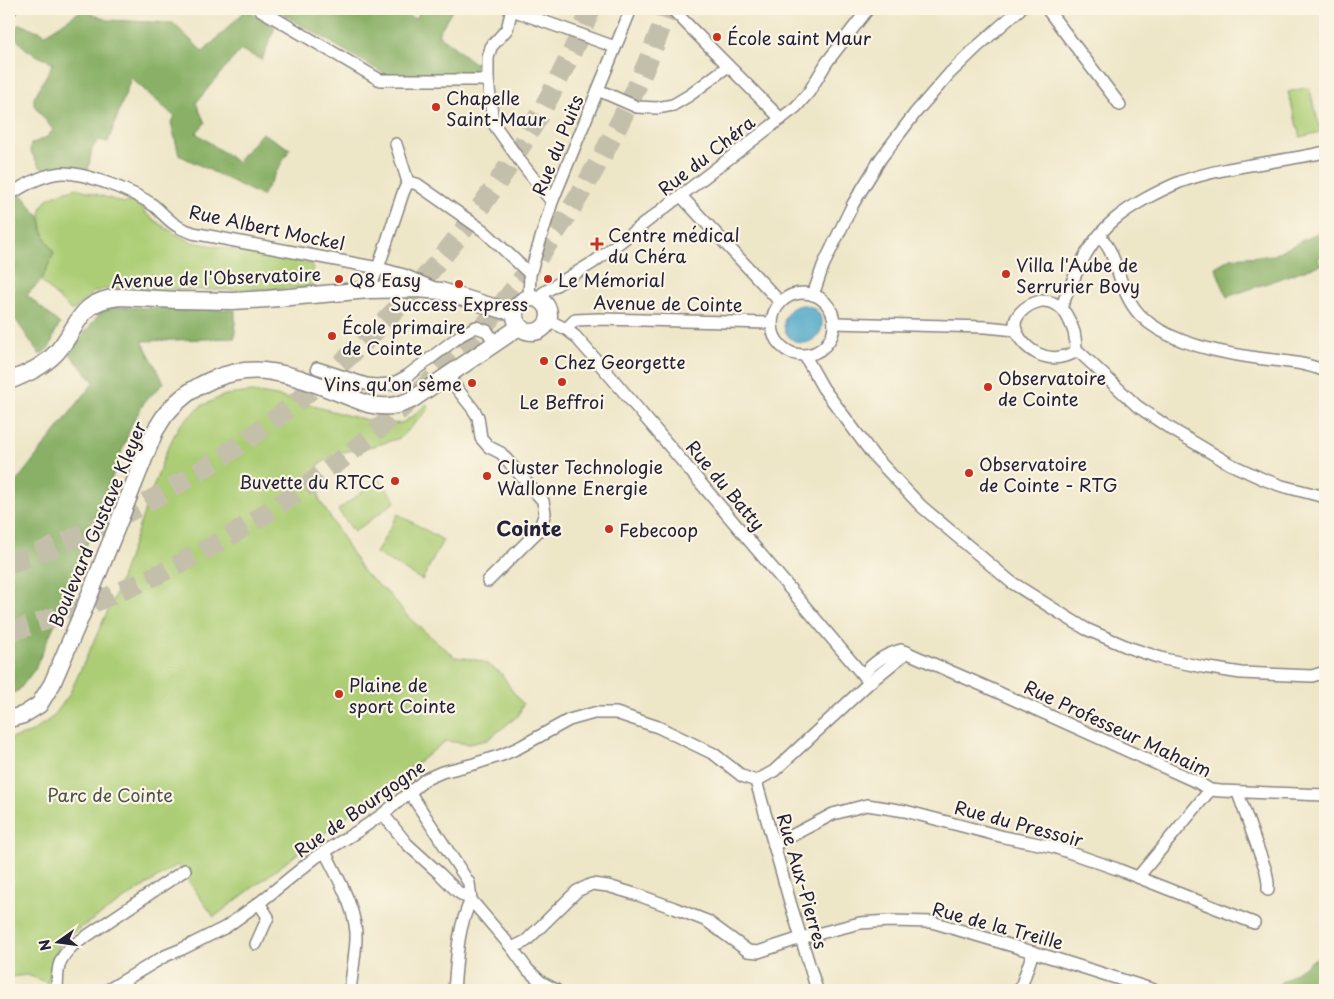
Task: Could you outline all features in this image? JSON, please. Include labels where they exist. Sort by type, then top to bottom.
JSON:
[{"type":"street","points":[[259,9],[380,80],[488,80]]},
{"type":"street","points":[[552,202],[493,123],[488,80],[488,58],[491,47],[507,29],[512,9],[615,47]]},
{"type":"street","name":"Rue du Puits","points":[[533,299],[530,274],[552,202],[631,9]]},
{"type":"street","points":[[672,9],[781,119]]},
{"type":"street","name":"Rue du Chéra","points":[[533,299],[594,262],[796,107],[809,92],[827,62],[857,21],[868,9]]},
{"type":"street","points":[[813,295],[823,266],[853,204],[881,158],[916,112],[950,73],[1020,9]]},
{"type":"street","points":[[1047,9],[1120,105]]},
{"type":"street","points":[[598,90],[638,107],[657,108],[673,105],[690,95],[728,66]]},
{"type":"street","points":[[369,290],[408,182],[396,144]]},
{"type":"street","points":[[1061,307],[1083,257],[1100,234],[1129,208],[1180,182],[1228,169],[1325,152]]},
{"type":"street","name":"Rue Albert Mockel","points":[[9,195],[29,184],[54,175],[62,173],[74,174],[122,189],[145,200],[179,227],[193,233],[378,268],[404,275],[441,290]]},
{"type":"street","points":[[408,182],[417,184],[484,231],[530,274]]},
{"type":"street","points":[[681,196],[780,302]]},
{"type":"street","points":[[1100,234],[1110,251],[1123,286],[1134,306],[1141,316],[1170,336],[1226,353],[1296,363],[1325,371]]},
{"type":"street","name":"Avenue de l'Observatoire","points":[[9,381],[44,364],[60,349],[86,309],[104,300],[120,297],[178,300],[266,299],[369,290],[441,290],[503,310],[517,319]]},
{"type":"street","points":[[804,293],[813,295],[828,305],[834,323],[833,333],[829,342],[822,349],[805,356],[795,355],[779,345],[774,336],[772,323],[775,309],[787,297],[804,293]]},
{"type":"street","points":[[533,299],[543,302],[548,312],[548,320],[543,328],[528,332],[517,319],[521,302],[533,299]]},
{"type":"street","points":[[1076,349],[1070,355],[1045,357],[1031,349],[1019,336],[1015,324],[1017,318],[1021,312],[1035,302],[1046,300],[1061,307],[1069,317],[1075,336],[1076,349],[1137,406],[1230,464],[1282,486],[1325,498]]},
{"type":"street","name":"Boulevard Gustave Kleyer","points":[[9,719],[23,715],[40,705],[52,684],[156,431],[166,415],[185,396],[211,380],[250,370],[286,374],[378,406],[398,405],[413,399],[495,343],[517,319]]},
{"type":"street","name":"Avenue de Cointe","points":[[566,329],[575,320],[599,319],[772,323]]},
{"type":"street","name":"Rue du Batty","points":[[548,320],[575,336],[866,679]]},
{"type":"street","points":[[834,323],[986,327],[1016,330]]},
{"type":"street","points":[[317,368],[366,384],[392,384],[407,376],[462,335],[476,327],[487,331],[495,343]]},
{"type":"street","points":[[805,356],[823,388],[873,455],[921,506],[1011,582],[1068,618],[1130,648],[1164,659],[1241,673],[1312,676],[1325,672]]},
{"type":"street","points":[[447,376],[478,417],[481,438],[489,447],[501,453],[543,501],[546,513],[539,530],[488,581]]},
{"type":"street","points":[[362,402],[366,384]]},
{"type":"street","name":"Rue Professeur Mahaim","points":[[866,679],[869,668],[884,656],[901,650],[1199,783],[1210,790],[1238,793],[1325,795]]},
{"type":"street","points":[[756,781],[774,771],[866,679]]},
{"type":"street","name":"Rue de Bourgogne","points":[[108,990],[165,956],[221,930],[316,857],[383,814],[426,779],[442,772],[502,756],[569,720],[594,713],[616,713],[658,727],[714,754],[742,776],[756,781]]},
{"type":"street","name":"Rue Aux-Pierres","points":[[756,781],[817,990]]},
{"type":"street","points":[[1138,877],[1210,790]]},
{"type":"street","points":[[410,793],[470,883],[471,900],[464,914],[459,932],[454,990]]},
{"type":"street","points":[[1238,793],[1266,872],[1268,890]]},
{"type":"street","name":"Rue du Pressoir","points":[[774,845],[833,814],[867,805],[905,811],[1004,837],[1054,847],[1117,869],[1254,923]]},
{"type":"street","points":[[383,814],[407,844],[458,892],[471,900],[528,970],[541,982],[556,990]]},
{"type":"street","points":[[325,852],[341,883],[354,919],[356,938],[350,990]]},
{"type":"street","points":[[57,990],[58,968],[62,956],[72,946],[185,870]]},
{"type":"street","name":"Rue de la Treille","points":[[512,948],[526,941],[578,890],[592,884],[608,886],[638,895],[707,921],[748,952],[758,952],[801,938],[860,923],[889,921],[932,922],[1154,990]]},
{"type":"street","points":[[256,944],[268,917],[258,903]]},
{"type":"street","points":[[1020,990],[1033,952]]},
{"type":"green space","points":[[274,9],[404,9],[410,17],[417,18],[420,9],[453,9],[438,34],[481,67],[481,72],[474,76],[390,77]]},
{"type":"green space","points":[[82,10],[107,20],[173,23],[203,52],[246,10],[275,27],[262,60],[241,50],[196,103],[205,123],[196,133],[237,162],[262,133],[290,149],[262,196],[179,155],[171,122],[175,117],[131,78],[108,142],[99,140],[92,148],[88,171],[70,168],[47,170],[40,167],[30,151],[31,144],[47,137],[53,130],[34,105],[34,98],[53,63],[23,47],[12,29],[20,24],[46,34]]},
{"type":"green space","points":[[1309,87],[1321,132],[1300,137],[1288,92]]},
{"type":"green space","points":[[77,188],[124,203],[133,201],[160,224],[192,242],[312,264],[314,285],[302,288],[229,290],[104,289],[94,292],[72,311],[41,281],[54,253],[41,226],[40,211],[51,197]]},
{"type":"green space","points":[[21,194],[41,219],[42,230],[54,253],[41,281],[27,295],[60,324],[50,347],[40,355],[9,310],[9,234],[19,225],[9,211],[9,204]]},
{"type":"green space","points":[[1325,229],[1325,254],[1318,258],[1321,265],[1227,297],[1215,267],[1231,258],[1274,255]]},
{"type":"green space","points":[[116,307],[235,310],[235,338],[142,341],[164,383],[145,401],[132,424],[72,584],[35,669],[19,690],[9,695],[9,491],[94,382],[69,353],[101,312]]},
{"type":"green space","name":"Parc de Cointe","points":[[252,392],[277,396],[350,416],[388,424],[402,423],[427,404],[429,409],[400,438],[374,446],[339,453],[318,465],[319,499],[364,573],[388,593],[410,619],[455,657],[484,662],[501,673],[523,704],[519,715],[487,740],[469,744],[446,741],[214,917],[177,865],[63,939],[53,958],[48,983],[27,975],[9,977],[9,739],[30,733],[53,717],[69,695],[116,593],[166,452],[179,426],[201,406],[225,395]]},
{"type":"green space","points":[[379,479],[396,501],[354,532],[338,510]]},
{"type":"green space","points":[[398,514],[443,540],[422,580],[376,553]]},
{"type":"green space","points":[[1325,952],[1325,990],[1281,990],[1280,983]]},
{"type":"water","points":[[803,305],[816,311],[822,324],[816,337],[803,343],[790,337],[784,324],[790,311]]},
{"type":"tunnel","points":[[9,564],[105,524],[195,474],[280,415],[358,348],[429,273],[492,191],[546,103],[591,9]]},
{"type":"tunnel","points":[[9,632],[72,611],[133,586],[192,557],[248,525],[302,489],[354,449],[404,406],[484,326],[514,290],[556,232],[615,132],[652,51],[668,9]]},
{"type":"place","name":"École saint Maur","points":[[717,37]]},
{"type":"place","name":"Chapelle Saint-Maur","points":[[436,107]]},
{"type":"place","name":"Centre médical du Chéra","points":[[597,244]]},
{"type":"place","name":"Villa l'Aube de Serrurier Bovy","points":[[1006,274]]},
{"type":"place","name":"Q8 Easy","points":[[339,279]]},
{"type":"place","name":"Le Mémorial","points":[[548,279]]},
{"type":"place","name":"Success Express","points":[[459,284]]},
{"type":"place","name":"École primaire de Cointe","points":[[332,336]]},
{"type":"place","name":"Chez Georgette","points":[[544,361]]},
{"type":"place","name":"Le Beffroi","points":[[562,382]]},
{"type":"place","name":"Vins qu'on sème","points":[[472,383]]},
{"type":"place","name":"Observatoire de Cointe","points":[[988,387]]},
{"type":"place","name":"Observatoire de Cointe - RTG","points":[[969,473]]},
{"type":"place","name":"Cluster Technologie Wallonne Energie","points":[[487,476]]},
{"type":"place","name":"Buvette du RTCC","points":[[395,481]]},
{"type":"place","name":"Febecoop","points":[[609,529]]},
{"type":"place","name":"Plaine de sport Cointe","points":[[339,694]]},
{"type":"district","name":"Cointe","points":[[529,528]]}]
